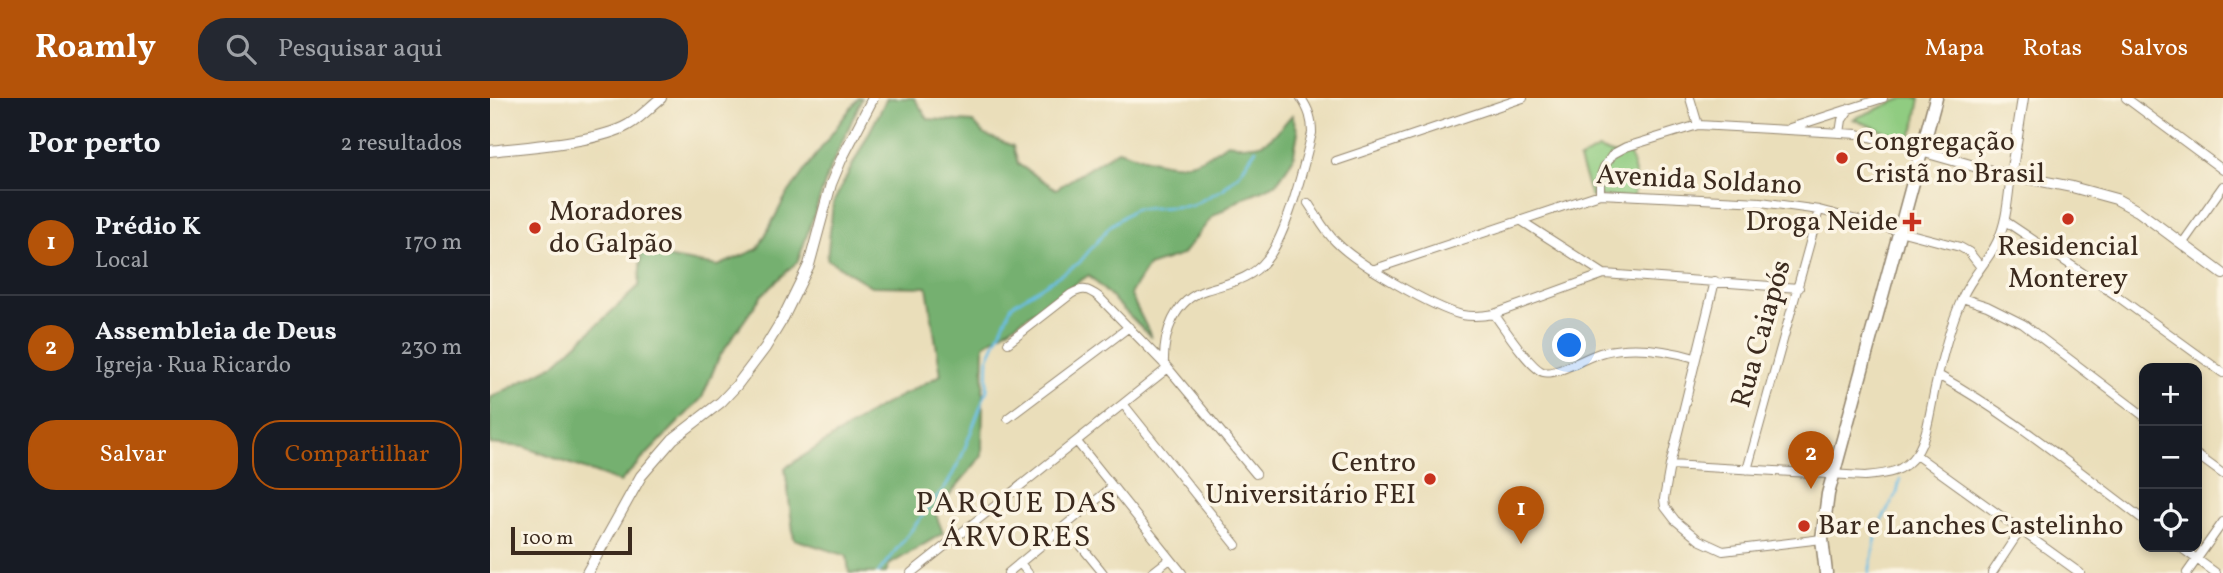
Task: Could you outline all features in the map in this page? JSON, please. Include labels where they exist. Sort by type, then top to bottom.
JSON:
[{"type":"main road","points":[[1826,573],[1822,539],[1833,475],[1936,98]]},
{"type":"street","points":[[490,151],[537,146],[612,132],[628,125],[661,98]]},
{"type":"street","points":[[587,573],[641,476],[673,439],[721,402],[737,385],[782,320],[809,265],[836,172],[873,98]]},
{"type":"street","points":[[1166,366],[1164,347],[1169,327],[1189,299],[1205,290],[1227,285],[1247,276],[1273,251],[1312,133],[1312,121],[1301,98]]},
{"type":"street","points":[[1336,161],[1523,98]]},
{"type":"street","points":[[1690,98],[1698,125]]},
{"type":"street","points":[[1787,129],[1883,98]]},
{"type":"street","points":[[1670,465],[1833,475],[1890,473],[1905,466],[1916,455],[1962,298],[1996,244],[2005,220],[2023,98]]},
{"type":"street","points":[[2126,98],[2223,170]]},
{"type":"street","points":[[1840,133],[1840,125],[1850,108]]},
{"type":"street","points":[[1600,194],[1600,178],[1613,154],[1626,147],[1698,125],[1858,134],[2116,200],[2138,211],[2223,274]]},
{"type":"street","points":[[2182,244],[2223,186]]},
{"type":"street","name":"Avenida Soldano","points":[[1372,270],[1600,194],[1712,199],[1819,210],[1960,247],[1969,252],[1980,267]]},
{"type":"street","points":[[1308,202],[1326,232],[1337,244],[1372,270],[1452,312],[1477,317],[1494,314],[1604,274],[1799,288]]},
{"type":"street","name":"Rua Caiapós","points":[[1747,470],[1819,210]]},
{"type":"street","points":[[1520,220],[1604,274]]},
{"type":"street","points":[[2005,220],[2118,296],[2223,373]]},
{"type":"street","points":[[1715,281],[1670,465],[1665,507],[1675,520],[1714,549],[1730,551],[1822,539]]},
{"type":"street","points":[[1008,343],[1078,290],[1087,289],[1129,327],[1166,366],[1256,474]]},
{"type":"street","points":[[1962,298],[1987,306],[2023,324],[2139,412]]},
{"type":"street","points":[[1494,314],[1532,364],[1543,372],[1553,372],[1590,356],[1619,349],[1679,353],[1695,358]]},
{"type":"street","points":[[1007,418],[1129,327]]},
{"type":"street","points":[[911,573],[1124,405],[1166,366]]},
{"type":"street","points":[[1938,374],[2003,415],[2139,516]]},
{"type":"street","points":[[1124,405],[1236,545]]},
{"type":"street","points":[[1077,442],[1182,573]]},
{"type":"street","points":[[1916,455],[2080,573]]},
{"type":"street","points":[[2202,459],[2223,474]]},
{"type":"street","points":[[1008,573],[1112,487]]},
{"type":"street","points":[[2187,573],[2223,522]]},
{"type":"street","points":[[1065,526],[1102,573]]},
{"type":"street","points":[[1993,573],[2021,529]]},
{"type":"street","points":[[2187,552],[2216,573]]},
{"type":"street","points":[[1152,573],[1170,559]]},
{"type":"street","points":[[1020,564],[1028,573]]},
{"type":"green space","points":[[858,98],[862,98],[829,171],[798,261],[762,295],[719,357],[702,398],[620,482],[524,447],[490,444],[490,398],[554,365],[639,286],[641,253],[718,266],[758,249],[786,196]]},
{"type":"green space","points":[[887,98],[914,98],[928,119],[973,122],[985,135],[1013,146],[1018,164],[1056,189],[1118,150],[1159,162],[1183,164],[1200,159],[1227,143],[1250,145],[1265,142],[1292,115],[1298,132],[1293,159],[1276,184],[1243,198],[1212,217],[1182,255],[1148,266],[1130,294],[1152,338],[1089,275],[984,345],[982,456],[935,512],[943,533],[889,565],[886,573],[849,573],[847,556],[794,539],[785,468],[881,406],[941,375],[927,287],[871,286],[827,259],[833,203]]},
{"type":"green space","points":[[1904,98],[1920,98],[1910,139],[1853,119]]},
{"type":"green space","points":[[1598,149],[1615,155],[1629,151],[1635,173],[1634,198],[1591,196],[1579,160]]},
{"type":"waterway","points":[[878,573],[948,483],[961,458],[987,390],[988,359],[1012,305],[1079,263],[1110,226],[1134,209],[1191,206],[1223,189],[1239,174],[1256,149]]},
{"type":"waterway","points":[[1869,573],[1878,527],[1897,493],[1900,479]]},
{"type":"place","name":"Congregação Cristã no Brasil","points":[[1842,158]]},
{"type":"place","name":"Residencial Monterey","points":[[2068,219]]},
{"type":"place","name":"Droga Neide","points":[[1912,222]]},
{"type":"place","name":"Moradores do Galpão","points":[[535,228]]},
{"type":"place","name":"Centro Universitário FEI","points":[[1430,479]]},
{"type":"place","name":"Assembleia de Deus","points":[[1811,489]]},
{"type":"place","name":"Bar e Lanches Castelinho","points":[[1804,526]]},
{"type":"place","name":"Prédio K","points":[[1521,544]]},
{"type":"district","name":"PARQUE DAS ÁRVORES","points":[[1017,521]]}]
